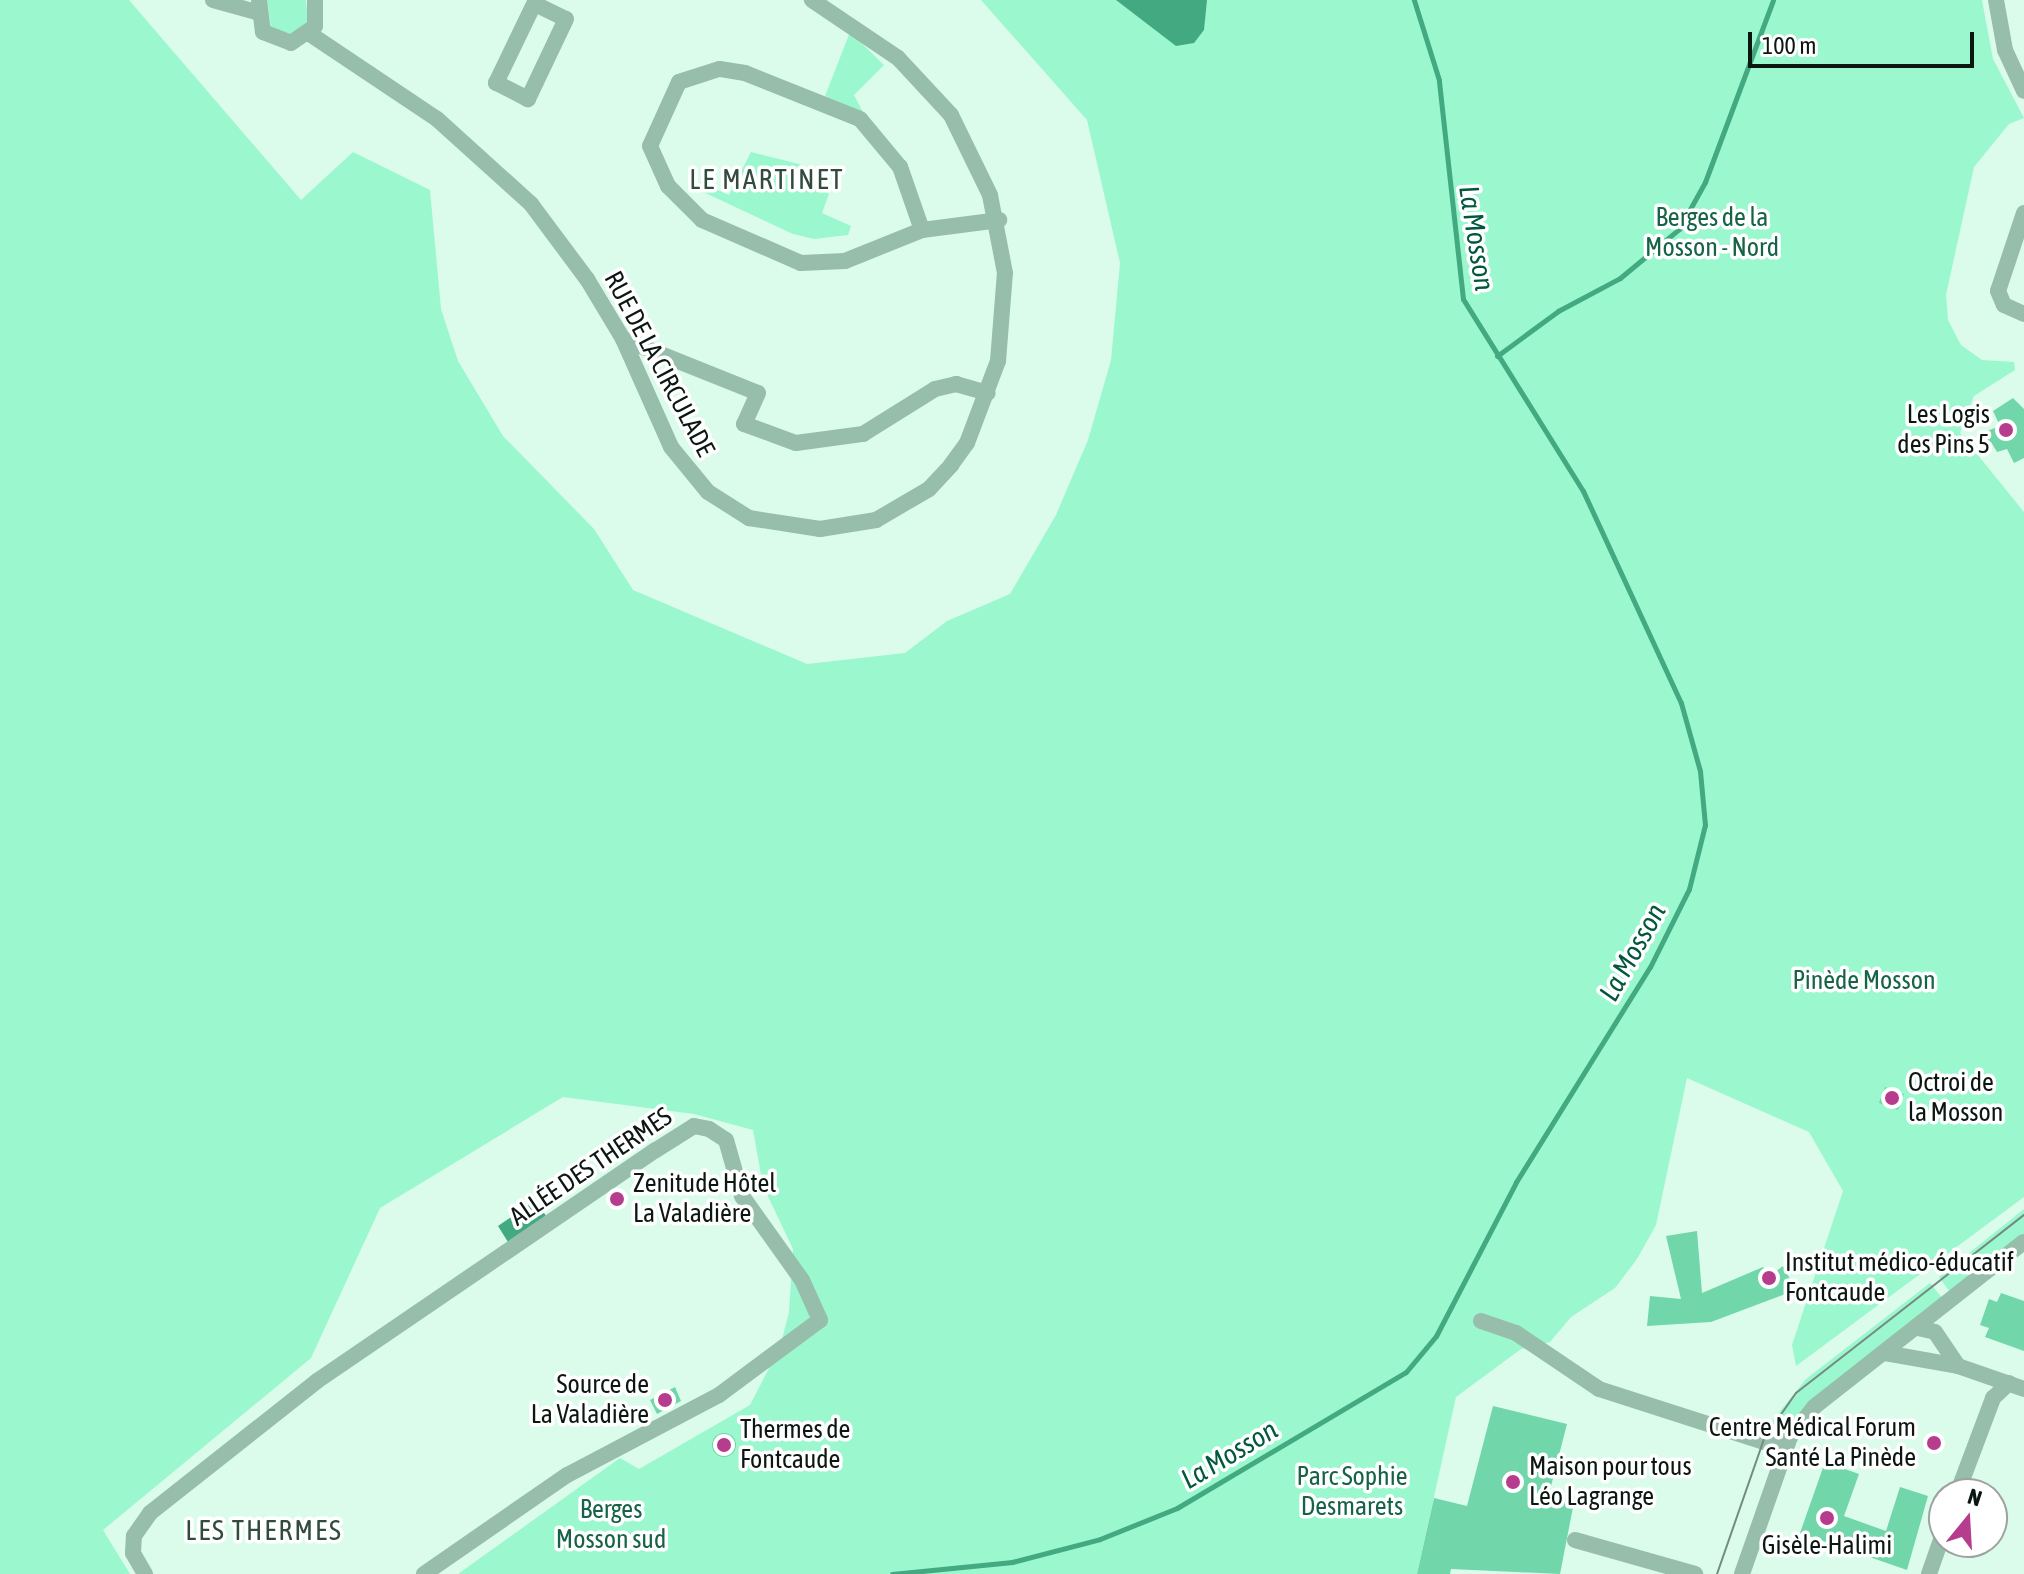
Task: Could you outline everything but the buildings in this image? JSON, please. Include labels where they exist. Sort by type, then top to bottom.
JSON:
[{"type":"street","points":[[213,0],[258,6],[263,32],[281,43],[310,34],[318,16],[315,0]]},
{"type":"street","name":"RUE DE LA CIRCULADE","points":[[310,34],[437,119],[507,178],[564,246],[623,339],[688,473],[749,518],[798,529],[876,520],[929,489],[967,443],[988,393],[1003,334],[999,220],[975,156],[930,90],[864,31],[812,0]]},
{"type":"street","points":[[1996,0],[2005,50],[2024,91]]},
{"type":"street","points":[[536,2],[566,19],[528,99],[496,83],[536,2]]},
{"type":"street","points":[[922,230],[900,167],[860,119],[745,73],[719,69],[679,82],[650,146],[668,186],[689,210],[790,260],[845,261],[922,230],[999,220]]},
{"type":"street","points":[[2024,213],[1998,291],[2004,305],[2024,314]]},
{"type":"street","points":[[623,339],[758,393],[744,424],[796,443],[863,434],[935,389],[956,384],[988,393]]},
{"type":"street","name":"ALLÉE DES THERMES","points":[[145,1574],[133,1553],[134,1536],[150,1513],[317,1381],[694,1126],[709,1129],[726,1140],[742,1196],[799,1274],[820,1320],[719,1395],[567,1475],[424,1574]]},
{"type":"street","points":[[1742,1574],[1786,1449],[1814,1407],[1913,1333],[2024,1242]]},
{"type":"street","points":[[1920,1357],[1938,1339],[1943,1307]]},
{"type":"street","points":[[1481,1321],[1516,1333],[1599,1389],[1786,1449]]},
{"type":"street","points":[[1913,1333],[1938,1339],[1958,1366]]},
{"type":"street","points":[[1913,1333],[1920,1357]]},
{"type":"street","points":[[1885,1353],[1958,1366],[2017,1386]]},
{"type":"street","points":[[1963,1478],[1993,1398],[2017,1386]]},
{"type":"street","points":[[1575,1540],[1695,1574]]},
{"type":"green space","points":[[0,0],[129,0],[301,200],[353,152],[430,190],[441,309],[458,361],[503,436],[594,529],[633,590],[807,664],[905,653],[947,621],[1010,594],[1056,515],[1088,440],[1111,360],[1120,263],[1087,120],[981,0],[1982,0],[1993,59],[2024,118],[2009,124],[1974,167],[1946,295],[1948,320],[1961,345],[1982,360],[2014,362],[2015,370],[1974,396],[1960,433],[2024,512],[2024,1197],[1796,1366],[1792,1345],[1843,1191],[1809,1132],[1687,1078],[1656,1225],[1637,1259],[1615,1288],[1571,1317],[1550,1342],[1521,1349],[1456,1397],[1417,1574],[458,1574],[620,1458],[639,1469],[750,1405],[780,1347],[789,1312],[793,1249],[763,1186],[753,1130],[694,1114],[563,1097],[380,1208],[311,1358],[103,1530],[130,1574],[0,1574]]},
{"type":"green space","points":[[267,0],[306,0],[308,21],[291,34],[271,28]]},
{"type":"green space","points":[[850,32],[884,65],[854,95],[865,116],[825,96]]},
{"type":"green space","points":[[751,152],[799,164],[829,194],[822,213],[851,226],[848,235],[814,239],[793,234],[699,190],[700,182],[729,195]]},
{"type":"green space","points":[[2024,1209],[2024,1234],[1950,1292],[1939,1277]]},
{"type":"green space","points":[[1930,1283],[1942,1298],[1790,1426],[1764,1431],[1806,1379]]},
{"type":"shaded area","points":[[1116,0],[1207,0],[1204,30],[1194,43],[1176,46]]},
{"type":"shaded area","points":[[536,1200],[546,1216],[508,1242],[498,1226]]},
{"type":"waterway","name":"La Mosson","points":[[892,1574],[1012,1562],[1100,1539],[1177,1508],[1406,1372],[1436,1336],[1516,1182],[1650,967],[1689,889],[1705,825],[1700,771],[1681,703],[1583,491],[1463,299],[1439,80],[1414,0]]},
{"type":"waterway","points":[[1497,356],[1558,311],[1620,278],[1679,229],[1705,182],[1773,0]]},
{"type":"tram line","points":[[1717,1574],[1764,1439],[1796,1393],[2024,1215]]},
{"type":"place","name":"Les Logis des Pins 5","points":[[2006,430]]},
{"type":"place","name":"Octroi de la Mosson","points":[[1892,1098]]},
{"type":"place","name":"Zenitude Hôtel La Valadière","points":[[617,1199]]},
{"type":"place","name":"Institut médico-éducatif Fontcaude","points":[[1769,1278]]},
{"type":"place","name":"Source de La Valadière","points":[[665,1400]]},
{"type":"place","name":"Centre Médical Forum Santé La Pinède","points":[[1934,1443]]},
{"type":"place","name":"Thermes de Fontcaude","points":[[724,1445]]},
{"type":"place","name":"Maison pour tous Léo Lagrange","points":[[1513,1482]]},
{"type":"place","name":"Gisèle-Halimi","points":[[1827,1518]]},
{"type":"district","name":"LE MARTINET","points":[[767,179]]},
{"type":"district","name":"LES THERMES","points":[[264,1530]]},
{"type":"park label","name":"Berges de la Mosson - Nord","points":[[1712,233]]},
{"type":"park label","name":"Pinède Mosson","points":[[1864,981]]},
{"type":"park label","name":"Parc Sophie Desmarets","points":[[1352,1492]]},
{"type":"park label","name":"Berges Mosson sud","points":[[611,1525]]}]
